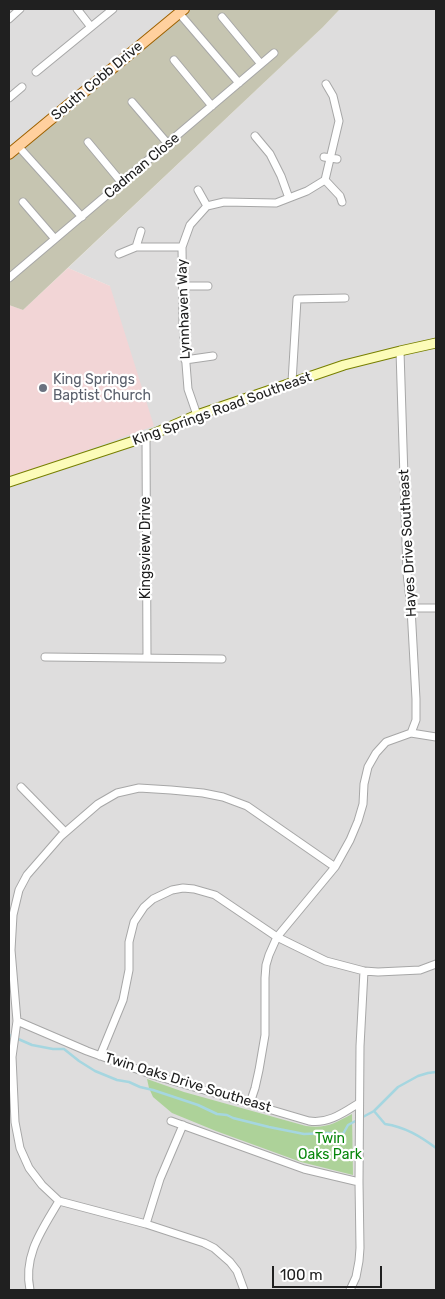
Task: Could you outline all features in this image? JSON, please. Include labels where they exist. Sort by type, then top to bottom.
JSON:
[{"type":"main road","name":"South Cobb Drive","points":[[12,150],[182,11]]},
{"type":"street","points":[[9,19],[20,9]]},
{"type":"street","points":[[76,9],[91,27]]},
{"type":"street","points":[[36,72],[113,9]]},
{"type":"street","points":[[182,11],[239,83]]},
{"type":"street","points":[[222,17],[261,64]]},
{"type":"street","name":"Cadman Close","points":[[9,277],[274,53]]},
{"type":"street","points":[[174,60],[212,106]]},
{"type":"street","points":[[198,190],[207,206],[224,202],[276,202],[306,191],[325,180],[339,121],[333,96],[326,84]]},
{"type":"street","points":[[9,98],[22,87]]},
{"type":"street","points":[[132,102],[168,144]]},
{"type":"street","points":[[255,136],[270,154],[289,198]]},
{"type":"street","points":[[88,142],[122,182]]},
{"type":"street","points":[[12,150],[82,217]]},
{"type":"street","points":[[325,180],[340,196],[342,202]]},
{"type":"street","points":[[23,202],[55,240]]},
{"type":"street","name":"Lynnhaven Way","points":[[196,415],[188,389],[185,360],[182,247],[190,225],[207,206]]},
{"type":"street","points":[[136,247],[141,231]]},
{"type":"street","points":[[119,254],[136,247],[182,247]]},
{"type":"street","points":[[182,286],[208,286]]},
{"type":"street","points":[[292,382],[297,298],[345,298]]},
{"type":"street","name":"King Springs Road Southeast","points":[[9,482],[146,437],[196,415],[344,365],[436,343]]},
{"type":"street","name":"Hayes Drive Southeast","points":[[400,351],[407,573],[411,608],[416,720],[411,733]]},
{"type":"street","points":[[185,360],[213,356]]},
{"type":"street","name":"Kingsview Drive","points":[[146,437],[147,658]]},
{"type":"street","points":[[411,608],[436,608]]},
{"type":"street","points":[[45,657],[222,658]]},
{"type":"street","points":[[250,1103],[260,1070],[265,1035],[266,965],[277,937],[335,867],[350,840],[363,804],[364,784],[368,767],[376,753],[386,742],[411,733],[436,737]]},
{"type":"street","points":[[21,787],[65,832]]},
{"type":"street","points":[[244,1290],[239,1276],[230,1262],[214,1248],[146,1224],[59,1201],[42,1185],[29,1168],[17,1137],[15,1122],[12,1057],[17,1021],[11,950],[13,915],[19,890],[27,875],[65,832],[98,804],[117,793],[139,788],[204,793],[223,797],[247,806],[335,867]]},
{"type":"street","points":[[100,1056],[124,1000],[129,970],[129,942],[134,922],[144,907],[172,890],[194,889],[215,895],[277,937],[326,961],[364,971],[378,972],[420,970],[436,964]]},
{"type":"street","points":[[350,1290],[356,1278],[360,1262],[359,1103],[364,971]]},
{"type":"street","name":"Twin Oaks Drive Southeast","points":[[17,1021],[100,1056],[153,1075],[316,1122],[331,1119],[359,1103]]},
{"type":"street","points":[[172,1121],[304,1169],[359,1182]]},
{"type":"street","points":[[146,1224],[160,1179],[183,1125]]},
{"type":"street","points":[[30,1290],[28,1274],[31,1252],[59,1201]]},
{"type":"shaded area","points":[[9,9],[183,9],[9,161]]},
{"type":"shaded area","points":[[183,9],[340,9],[23,310],[9,305],[9,161]]},
{"type":"shaded area","points":[[340,9],[436,9],[436,1290],[9,1290],[9,478],[110,286],[68,268]]},
{"type":"shaded area","points":[[68,268],[110,286],[154,426],[9,478],[9,305],[23,310]]},
{"type":"green space","name":"Twin Oaks Park","points":[[147,1079],[184,1092],[306,1126],[325,1126],[352,1114],[353,1175],[301,1162],[172,1113],[153,1097]]},
{"type":"waterway","points":[[9,1035],[32,1045],[64,1049],[95,1071],[117,1080],[129,1082],[198,1105],[217,1114],[304,1134],[343,1134],[348,1125],[374,1111],[398,1087],[418,1076],[436,1072]]},
{"type":"waterway","points":[[374,1111],[385,1124],[399,1127],[412,1133],[436,1148]]},
{"type":"place","name":"King Springs Baptist Church","points":[[43,388]]}]
